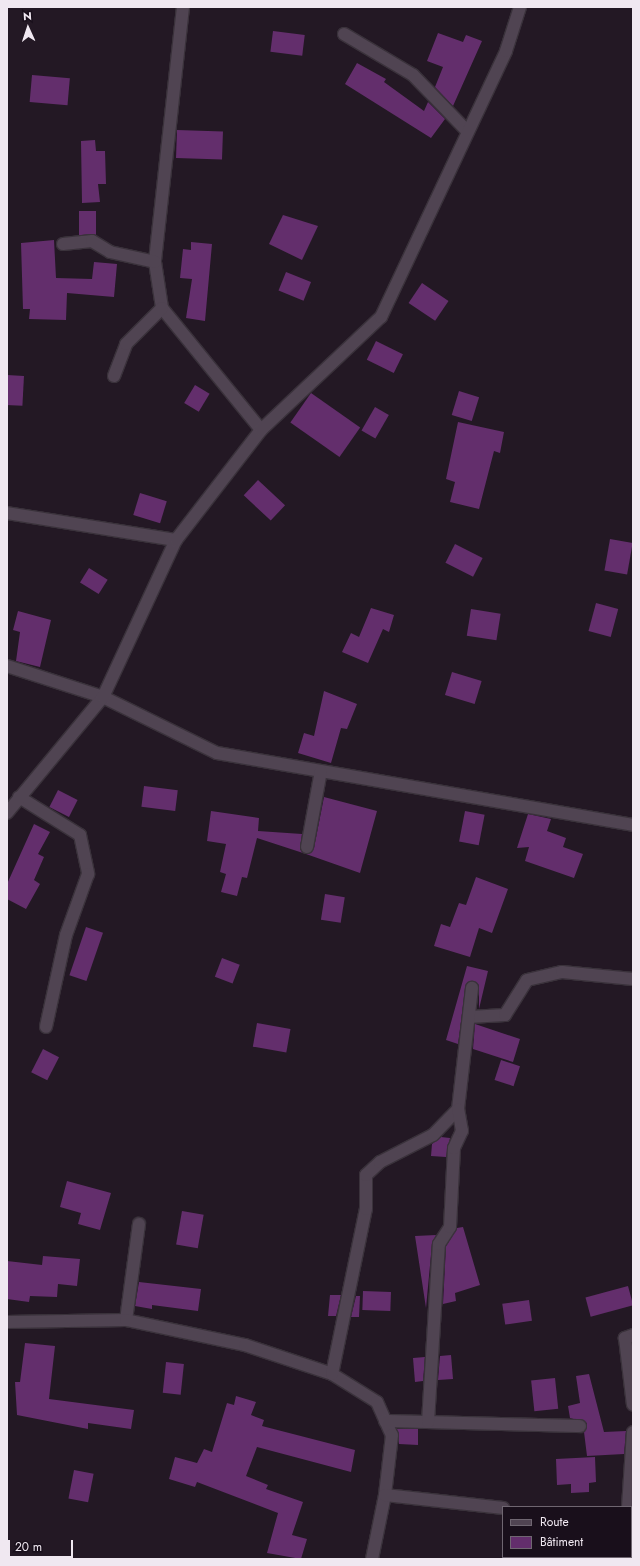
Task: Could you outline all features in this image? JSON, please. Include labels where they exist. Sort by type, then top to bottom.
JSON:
[{"type":"street","points":[[183,7],[156,262],[162,308],[261,430]]},
{"type":"street","points":[[7,813],[103,697],[176,540],[261,430],[381,317],[506,51],[520,7]]},
{"type":"street","points":[[344,34],[413,75],[468,132]]},
{"type":"street","points":[[63,244],[92,241],[110,252],[156,262]]},
{"type":"street","points":[[114,376],[126,344],[162,308]]},
{"type":"street","points":[[7,513],[176,540]]},
{"type":"street","points":[[7,666],[103,697],[217,753],[633,825]]},
{"type":"street","points":[[307,847],[321,771]]},
{"type":"street","points":[[19,797],[80,835],[88,874],[66,935],[46,1027]]},
{"type":"street","points":[[469,1017],[505,1015],[527,980],[562,972],[633,979]]},
{"type":"street","points":[[428,1422],[439,1244],[450,1227],[454,1148],[462,1132],[458,1109],[472,988]]},
{"type":"street","points":[[332,1374],[366,1209],[366,1175],[380,1162],[433,1135],[458,1109]]},
{"type":"street","points":[[126,1320],[139,1224]]},
{"type":"street","points":[[7,1322],[126,1320],[245,1345],[332,1374],[377,1402],[392,1435],[385,1496],[372,1559]]},
{"type":"street","points":[[633,1335],[625,1338],[633,1405]]},
{"type":"street","points":[[385,1421],[580,1426]]},
{"type":"street","points":[[628,1506],[633,1432]]},
{"type":"street","points":[[385,1496],[502,1508]]},
{"type":"building","points":[[273,31],[305,35],[302,56],[270,52]]},
{"type":"building","points":[[438,33],[463,42],[466,35],[482,41],[453,106],[435,87],[443,67],[427,61]]},
{"type":"building","points":[[357,63],[386,79],[384,82],[424,111],[428,102],[445,119],[431,138],[345,84]]},
{"type":"building","points":[[32,75],[70,78],[68,105],[30,102]]},
{"type":"building","points":[[177,130],[223,132],[222,160],[176,158]]},
{"type":"building","points":[[95,140],[96,151],[105,151],[106,184],[98,184],[100,202],[82,203],[81,141]]},
{"type":"building","points":[[79,211],[96,211],[96,235],[79,235]]},
{"type":"building","points":[[283,215],[318,226],[302,260],[269,244]]},
{"type":"building","points":[[54,240],[56,278],[92,279],[94,262],[117,264],[114,297],[67,293],[66,320],[29,319],[30,309],[23,309],[21,243]]},
{"type":"building","points":[[191,242],[212,244],[205,321],[186,318],[192,279],[180,278],[183,249],[191,250]]},
{"type":"building","points":[[286,272],[311,282],[304,301],[279,291]]},
{"type":"building","points":[[422,283],[449,301],[435,321],[409,303]]},
{"type":"building","points":[[376,341],[403,354],[394,373],[367,360]]},
{"type":"building","points":[[7,375],[24,376],[22,406],[7,405]]},
{"type":"building","points":[[195,385],[210,394],[199,412],[184,403]]},
{"type":"building","points":[[459,391],[479,397],[472,421],[452,415]]},
{"type":"building","points":[[311,393],[360,427],[340,457],[290,422]]},
{"type":"building","points":[[375,407],[389,415],[375,438],[362,430]]},
{"type":"building","points":[[458,422],[504,432],[500,453],[494,451],[479,509],[450,502],[455,482],[446,479]]},
{"type":"building","points":[[258,480],[285,505],[271,521],[244,495]]},
{"type":"building","points":[[140,493],[167,501],[160,523],[133,515]]},
{"type":"building","points":[[610,539],[633,543],[627,575],[604,571]]},
{"type":"building","points":[[455,544],[483,558],[473,577],[445,563]]},
{"type":"building","points":[[89,568],[108,580],[99,594],[80,582]]},
{"type":"building","points":[[596,603],[618,609],[611,637],[588,631]]},
{"type":"building","points":[[371,608],[394,615],[389,632],[383,629],[368,663],[342,652],[351,633],[359,637]]},
{"type":"building","points":[[471,609],[501,614],[496,640],[467,636]]},
{"type":"building","points":[[18,611],[51,620],[40,667],[16,661],[20,632],[13,630]]},
{"type":"building","points":[[452,672],[482,681],[475,704],[445,695]]},
{"type":"building","points":[[324,691],[357,704],[347,729],[341,728],[331,763],[298,753],[304,733],[314,736]]},
{"type":"building","points":[[144,786],[178,790],[175,811],[141,807]]},
{"type":"building","points":[[58,790],[78,800],[69,817],[49,807]]},
{"type":"building","points":[[324,797],[377,811],[360,873],[306,854],[314,848]]},
{"type":"building","points":[[211,811],[259,818],[258,831],[302,834],[300,849],[303,853],[257,838],[247,878],[242,877],[237,896],[221,892],[226,874],[220,872],[226,844],[207,841]]},
{"type":"building","points":[[465,811],[485,815],[479,845],[459,841]]},
{"type":"building","points":[[528,814],[551,819],[547,831],[566,838],[563,847],[583,854],[574,878],[525,861],[529,847],[517,848]]},
{"type":"building","points":[[34,824],[50,832],[38,854],[44,857],[34,880],[40,884],[26,909],[7,899],[7,884]]},
{"type":"building","points":[[476,877],[508,889],[492,933],[479,928],[470,957],[434,946],[441,924],[450,927],[459,903],[466,905]]},
{"type":"building","points":[[325,894],[345,897],[341,923],[321,920]]},
{"type":"building","points":[[86,927],[103,933],[86,981],[69,975]]},
{"type":"building","points":[[222,958],[240,965],[233,983],[215,977]]},
{"type":"building","points":[[467,966],[488,971],[479,1009],[479,985],[472,981],[466,984],[458,1044],[446,1040]]},
{"type":"building","points":[[257,1023],[290,1029],[286,1053],[253,1047]]},
{"type":"building","points":[[475,1024],[520,1039],[513,1062],[473,1049]]},
{"type":"building","points":[[43,1049],[59,1057],[47,1080],[31,1072]]},
{"type":"building","points":[[501,1060],[520,1066],[514,1086],[495,1080]]},
{"type":"building","points":[[441,1137],[450,1138],[446,1157],[431,1156],[432,1144]]},
{"type":"building","points":[[67,1181],[111,1193],[100,1230],[78,1224],[81,1213],[60,1207]]},
{"type":"building","points":[[182,1211],[204,1215],[198,1248],[176,1244]]},
{"type":"building","points":[[463,1227],[480,1285],[455,1293],[456,1301],[443,1304],[446,1246],[457,1228]]},
{"type":"building","points":[[436,1235],[432,1244],[426,1308],[415,1236]]},
{"type":"building","points":[[43,1256],[80,1259],[77,1286],[58,1284],[57,1297],[30,1296],[29,1302],[7,1299],[7,1261],[42,1265]]},
{"type":"building","points":[[139,1282],[201,1289],[198,1311],[152,1305],[152,1309],[135,1306]]},
{"type":"building","points":[[628,1286],[633,1305],[591,1317],[585,1297]]},
{"type":"building","points":[[363,1291],[391,1292],[390,1311],[362,1310]]},
{"type":"building","points":[[330,1295],[341,1295],[336,1316],[328,1316]]},
{"type":"building","points":[[356,1296],[360,1296],[359,1317],[351,1317]]},
{"type":"building","points":[[529,1300],[532,1321],[505,1325],[502,1304]]},
{"type":"building","points":[[25,1343],[55,1346],[49,1399],[134,1410],[131,1429],[88,1423],[88,1429],[17,1415],[15,1382],[20,1382]]},
{"type":"building","points":[[451,1355],[453,1379],[438,1380],[440,1356]]},
{"type":"building","points":[[425,1357],[423,1381],[415,1382],[413,1358]]},
{"type":"building","points":[[166,1362],[184,1364],[181,1395],[163,1393]]},
{"type":"building","points":[[589,1374],[604,1432],[626,1431],[624,1454],[587,1456],[584,1432],[587,1423],[570,1418],[568,1406],[580,1403],[576,1376]]},
{"type":"building","points":[[555,1378],[558,1409],[534,1411],[531,1381]]},
{"type":"building","points":[[236,1396],[256,1402],[251,1415],[264,1420],[262,1426],[355,1450],[351,1472],[257,1447],[246,1476],[268,1485],[266,1489],[303,1502],[292,1535],[307,1539],[301,1559],[267,1553],[278,1513],[197,1482],[195,1487],[169,1479],[175,1457],[197,1463],[204,1449],[212,1452],[227,1403],[234,1405]]},
{"type":"building","points":[[397,1429],[418,1429],[418,1445],[399,1444]]},
{"type":"building","points":[[595,1457],[596,1482],[589,1483],[589,1492],[571,1493],[571,1484],[557,1485],[556,1459]]},
{"type":"building","points":[[74,1470],[94,1474],[88,1502],[68,1498]]}]
